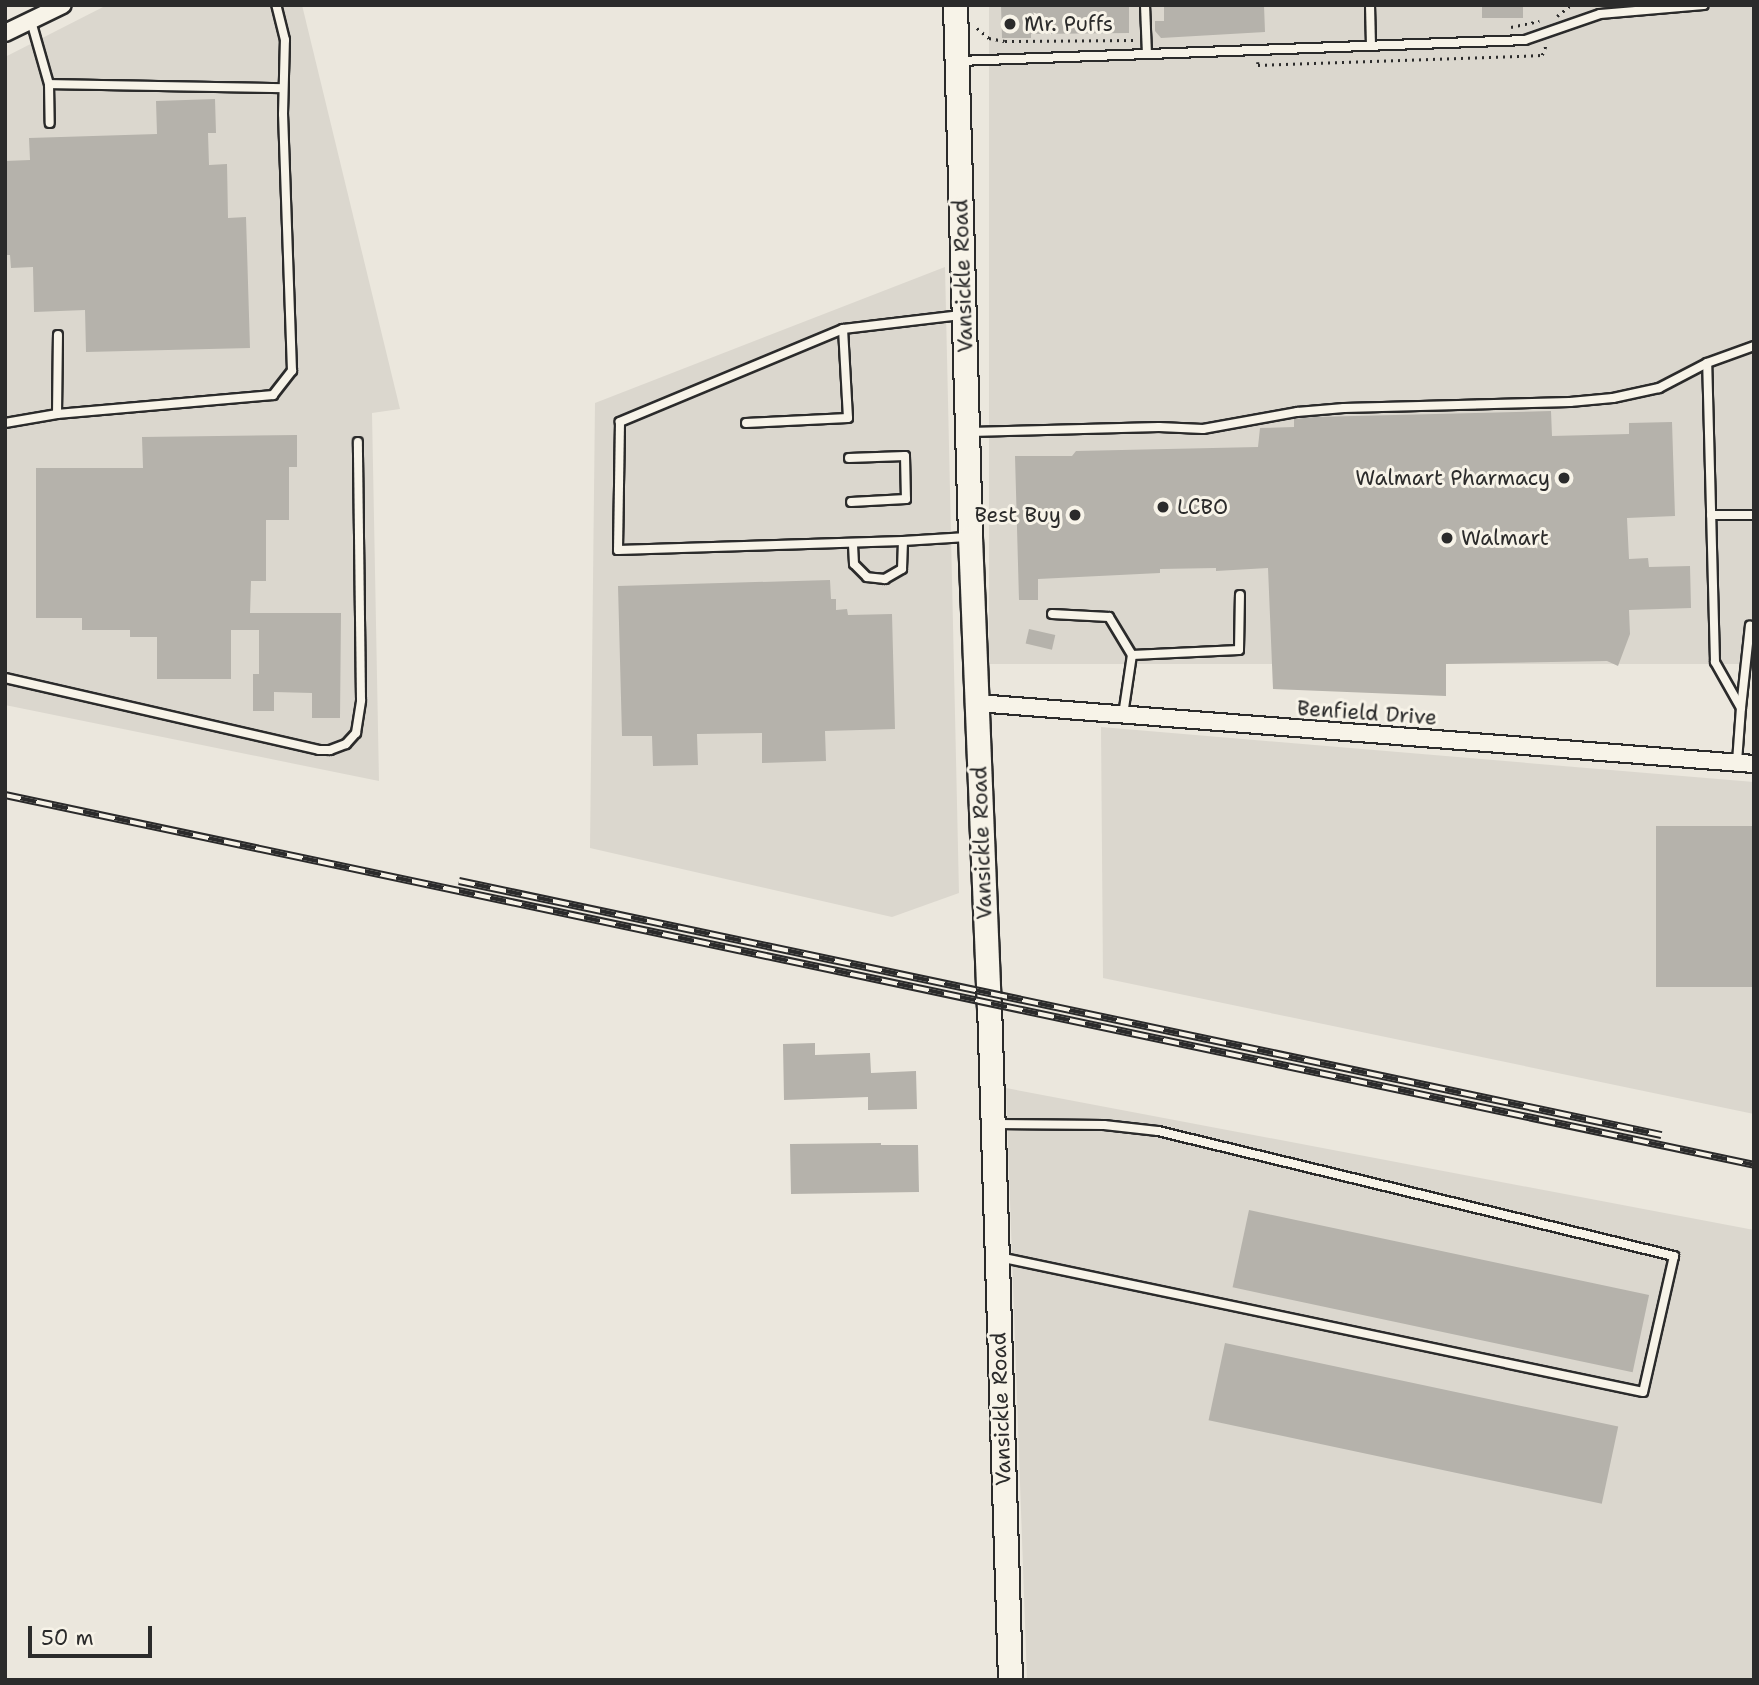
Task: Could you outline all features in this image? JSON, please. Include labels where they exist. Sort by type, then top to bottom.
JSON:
[{"type":"street","points":[[5,33],[63,5]]},
{"type":"street","name":"Vansickle Road","points":[[955,5],[970,537],[1010,1680]]},
{"type":"street","name":"Benfield Drive","points":[[977,703],[1746,764]]},
{"type":"lane","points":[[5,423],[57,414],[273,395],[292,371],[282,88],[285,40],[276,5]]},
{"type":"lane","points":[[1145,5],[1147,54]]},
{"type":"lane","points":[[1370,5],[1371,45]]},
{"type":"lane","points":[[956,61],[1525,40],[1600,14],[1704,5]]},
{"type":"lane","points":[[31,21],[49,84],[50,123]]},
{"type":"lane","points":[[49,84],[282,88]]},
{"type":"lane","points":[[964,315],[843,329],[620,422],[618,550],[853,544],[970,537]]},
{"type":"lane","points":[[746,423],[848,418],[843,329]]},
{"type":"lane","points":[[57,414],[58,335]]},
{"type":"lane","points":[[967,433],[1159,427],[1203,429],[1297,412],[1344,408],[1570,402],[1614,398],[1658,388],[1707,363],[1754,346]]},
{"type":"lane","points":[[1707,363],[1715,662],[1741,708]]},
{"type":"lane","points":[[5,678],[319,750],[330,750],[346,744],[356,733],[361,700],[358,442]]},
{"type":"lane","points":[[849,458],[905,456],[906,499],[851,502]]},
{"type":"lane","points":[[1711,515],[1754,515]]},
{"type":"lane","points":[[853,544],[854,564],[867,577],[885,579],[902,569],[903,541]]},
{"type":"lane","points":[[1132,655],[1239,650],[1240,595]]},
{"type":"lane","points":[[1052,614],[1109,617],[1132,655],[1123,715]]},
{"type":"lane","points":[[1746,764],[1741,708],[1750,625]]},
{"type":"lane","points":[[992,1124],[1104,1125],[1158,1131],[1674,1256],[1643,1392],[996,1256]]},
{"type":"shaded area","points":[[107,5],[302,5],[400,409],[372,413],[379,781],[5,705],[5,57]]},
{"type":"shaded area","points":[[989,5],[1754,5],[1754,664],[989,664]]},
{"type":"shaded area","points":[[945,267],[959,893],[892,917],[590,848],[595,403]]},
{"type":"shaded area","points":[[1101,727],[1754,782],[1754,1114],[1103,978]]},
{"type":"shaded area","points":[[1006,1088],[1754,1230],[1754,1680],[1027,1680]]},
{"type":"building","points":[[1001,5],[1129,5],[1129,33],[1031,34],[1031,38],[1002,38]]},
{"type":"building","points":[[1164,5],[1264,5],[1265,32],[1161,38],[1155,31],[1155,21],[1164,21]]},
{"type":"building","points":[[1482,5],[1523,5],[1523,18],[1482,18]]},
{"type":"building","points":[[215,99],[216,133],[208,133],[209,165],[227,164],[228,218],[246,217],[250,348],[86,352],[85,310],[34,312],[33,267],[11,268],[10,255],[5,255],[5,161],[30,160],[29,138],[157,134],[156,101]]},
{"type":"building","name":"Walmart","points":[[1551,411],[1552,436],[1629,434],[1629,423],[1672,422],[1675,516],[1627,518],[1629,559],[1648,558],[1649,567],[1690,566],[1691,608],[1629,610],[1630,634],[1618,666],[1607,661],[1446,664],[1446,696],[1273,689],[1268,568],[1216,571],[1216,568],[1160,569],[1160,573],[1038,579],[1038,600],[1019,600],[1015,456],[1072,456],[1076,451],[1258,447],[1260,428],[1294,427],[1294,419],[1314,417]]},
{"type":"building","points":[[297,435],[297,467],[289,467],[289,520],[266,520],[266,581],[251,581],[250,613],[341,613],[340,718],[312,718],[312,693],[274,692],[274,711],[253,711],[253,674],[259,674],[259,630],[231,630],[231,679],[157,679],[157,637],[130,637],[130,630],[82,630],[82,618],[36,618],[36,468],[143,468],[142,437]]},
{"type":"building","points":[[830,580],[831,599],[836,599],[836,610],[847,609],[848,615],[892,614],[895,729],[825,731],[826,761],[762,763],[762,733],[697,734],[698,765],[653,766],[652,736],[622,736],[618,586]]},
{"type":"building","points":[[1029,629],[1055,635],[1052,650],[1026,644]]},
{"type":"building","points":[[1656,826],[1754,826],[1754,987],[1656,987]]},
{"type":"building","points":[[815,1043],[815,1055],[870,1053],[871,1073],[916,1071],[917,1109],[868,1110],[868,1097],[784,1100],[783,1044]]},
{"type":"building","points":[[790,1144],[918,1145],[919,1192],[791,1194]]},
{"type":"building","points":[[1249,1210],[1649,1295],[1633,1372],[1233,1287]]},
{"type":"building","points":[[1225,1343],[1618,1427],[1602,1504],[1209,1420]]},
{"type":"railway","points":[[5,795],[1754,1165]]},
{"type":"railway","points":[[459,881],[1661,1135]]},
{"type":"place","name":"Mr. Puffs","points":[[1010,24]]},
{"type":"place","name":"Walmart Pharmacy","points":[[1564,478]]},
{"type":"place","name":"LCBO","points":[[1163,507]]},
{"type":"place","name":"Best Buy","points":[[1075,515]]},
{"type":"place","name":"Walmart","points":[[1447,538]]}]
